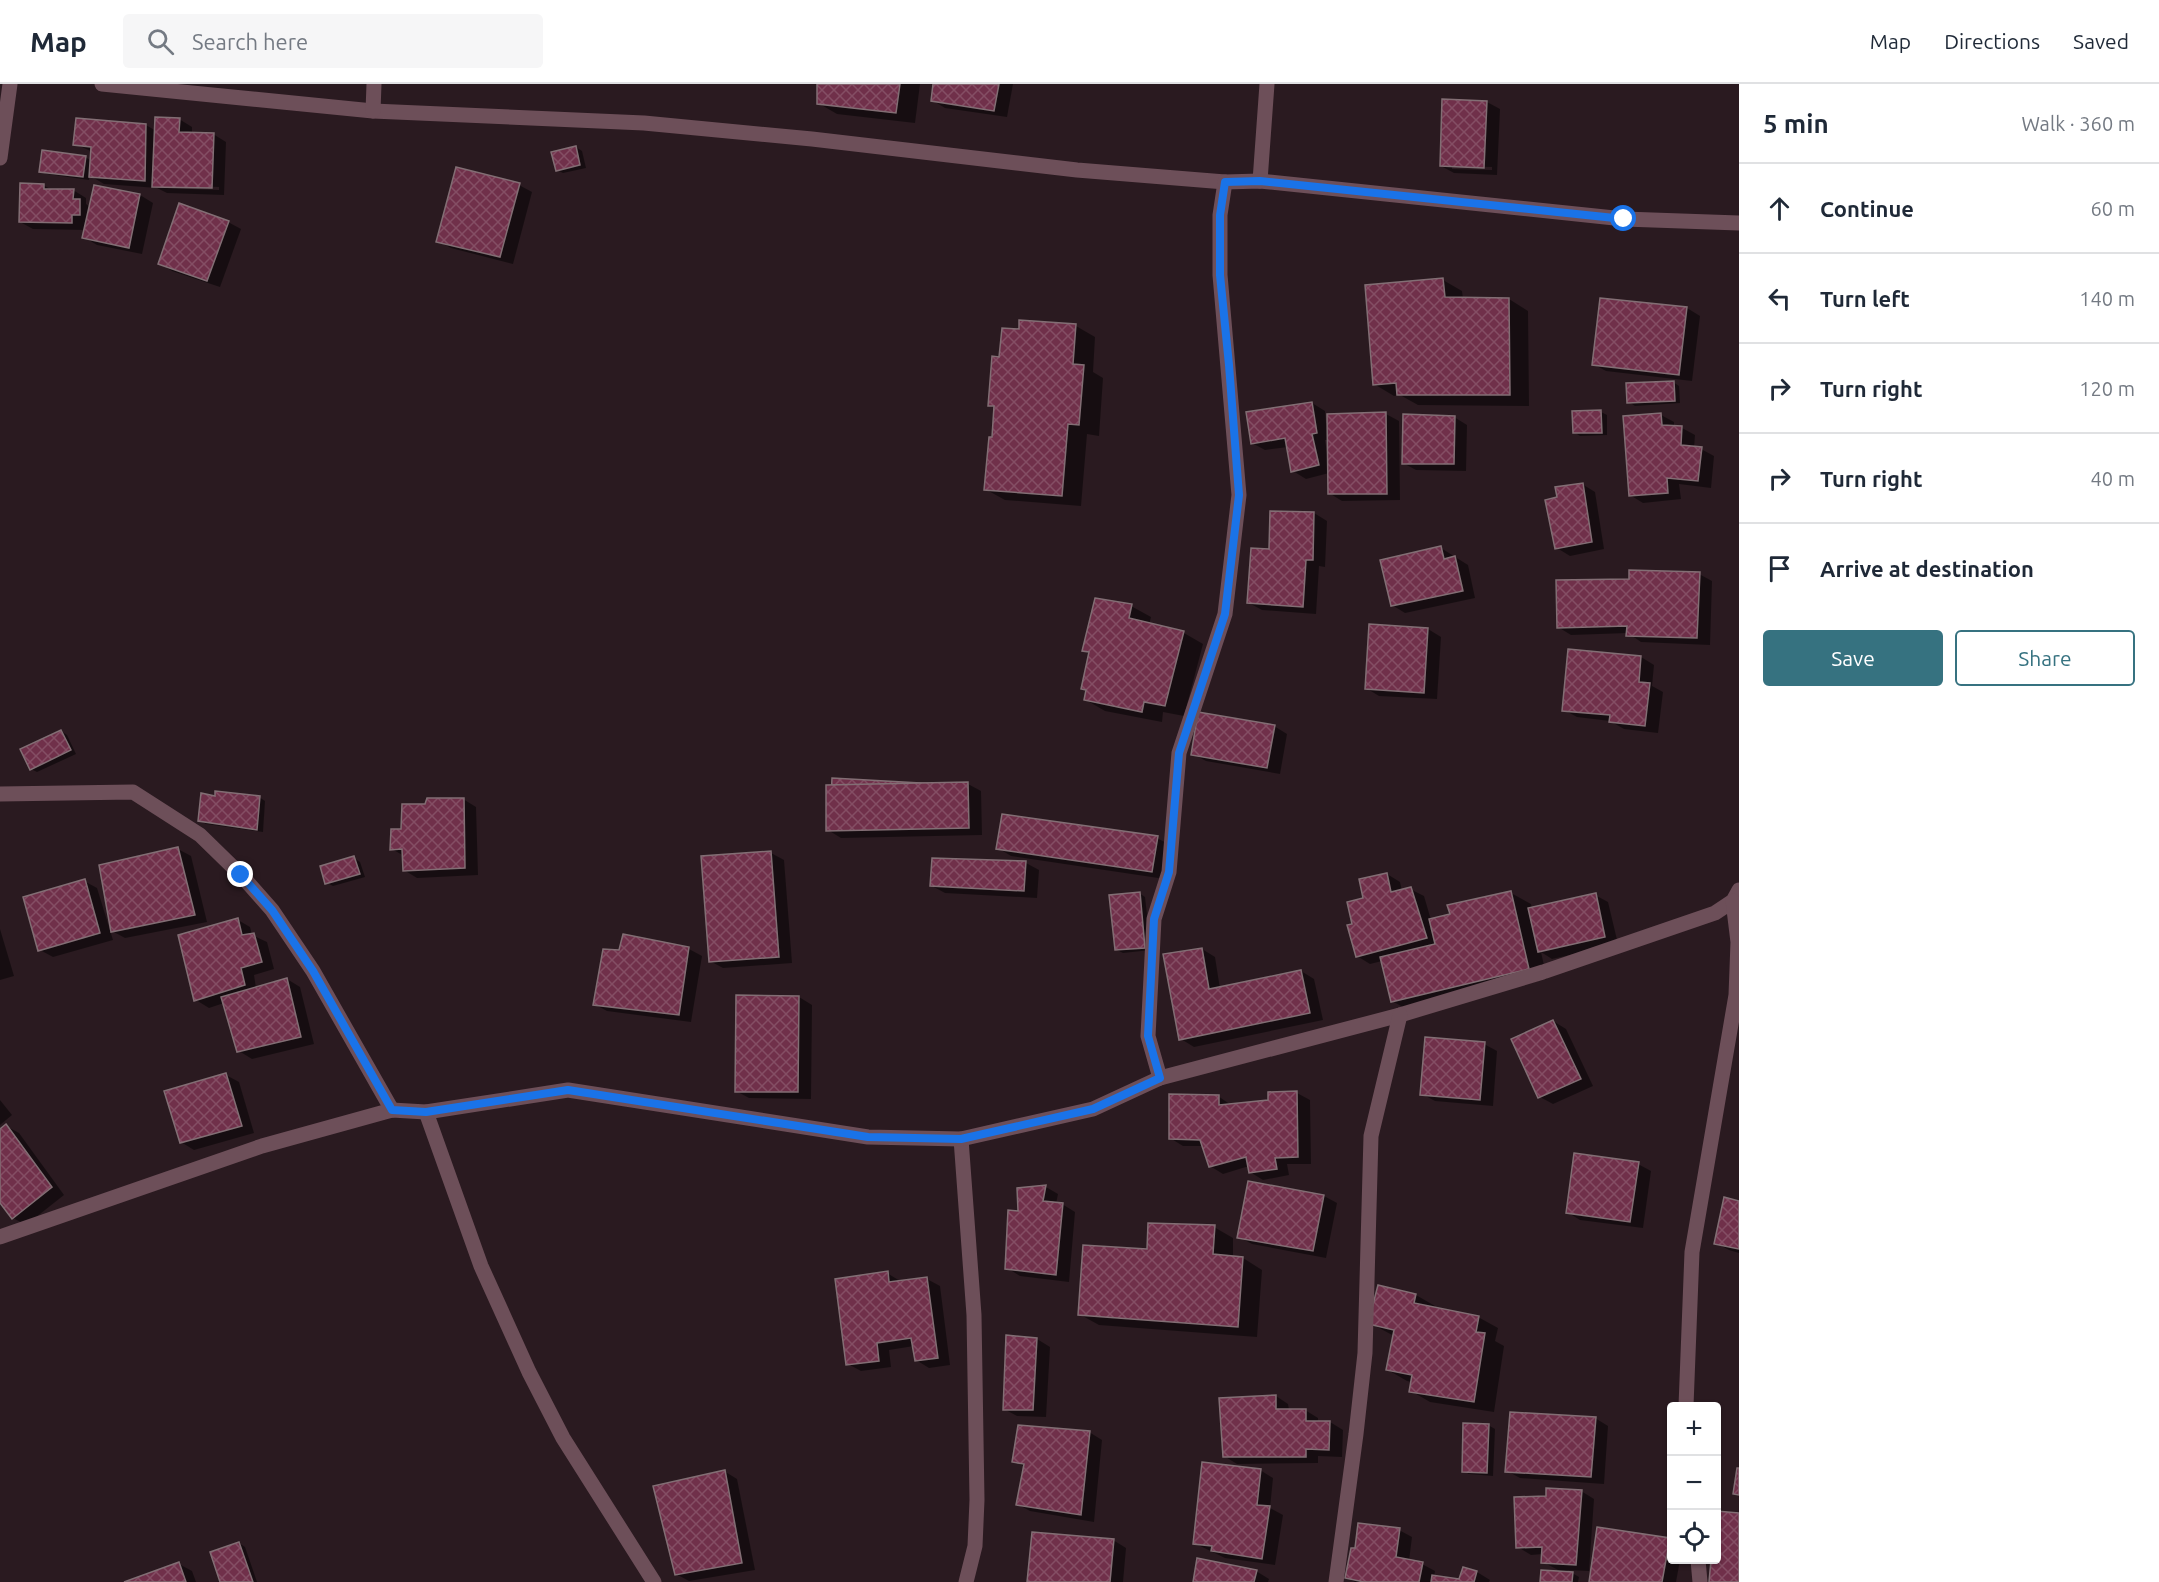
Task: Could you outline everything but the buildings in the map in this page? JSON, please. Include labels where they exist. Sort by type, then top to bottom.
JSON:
[{"type":"street","points":[[0,158],[10,84]]},
{"type":"street","points":[[102,84],[373,111],[655,124],[812,139],[1077,170],[1225,182],[1260,181],[1624,219],[1739,223]]},
{"type":"street","points":[[373,111],[374,84]]},
{"type":"street","points":[[1260,181],[1267,84]]},
{"type":"street","points":[[1160,1078],[1148,1036],[1154,919],[1169,872],[1179,753],[1225,614],[1239,495],[1220,275],[1220,215],[1225,182]]},
{"type":"street","points":[[0,794],[133,792],[200,835],[272,910],[313,971],[392,1110]]},
{"type":"street","points":[[0,1237],[262,1146],[392,1110],[426,1112],[568,1090],[868,1137],[961,1139],[1093,1109],[1160,1078],[1400,1015],[1543,972],[1715,913],[1736,896]]},
{"type":"street","points":[[1686,1402],[1692,1252],[1736,995],[1738,942],[1736,896]]},
{"type":"street","points":[[1336,1582],[1365,1353],[1371,1136],[1400,1015]]},
{"type":"street","points":[[426,1112],[481,1266],[529,1372],[563,1438],[654,1582]]},
{"type":"street","points":[[961,1139],[974,1315],[977,1500],[975,1546],[966,1582]]},
{"type":"street","points":[[1698,1564],[1700,1582]]},
{"type":"route","points":[[241,875],[272,910],[313,971],[392,1110],[426,1112],[568,1090],[868,1137],[961,1139],[1093,1109],[1160,1078],[1148,1036],[1154,919],[1169,872],[1179,753],[1225,614],[1239,495],[1220,275],[1220,215],[1225,182],[1260,181],[1624,219]]}]
